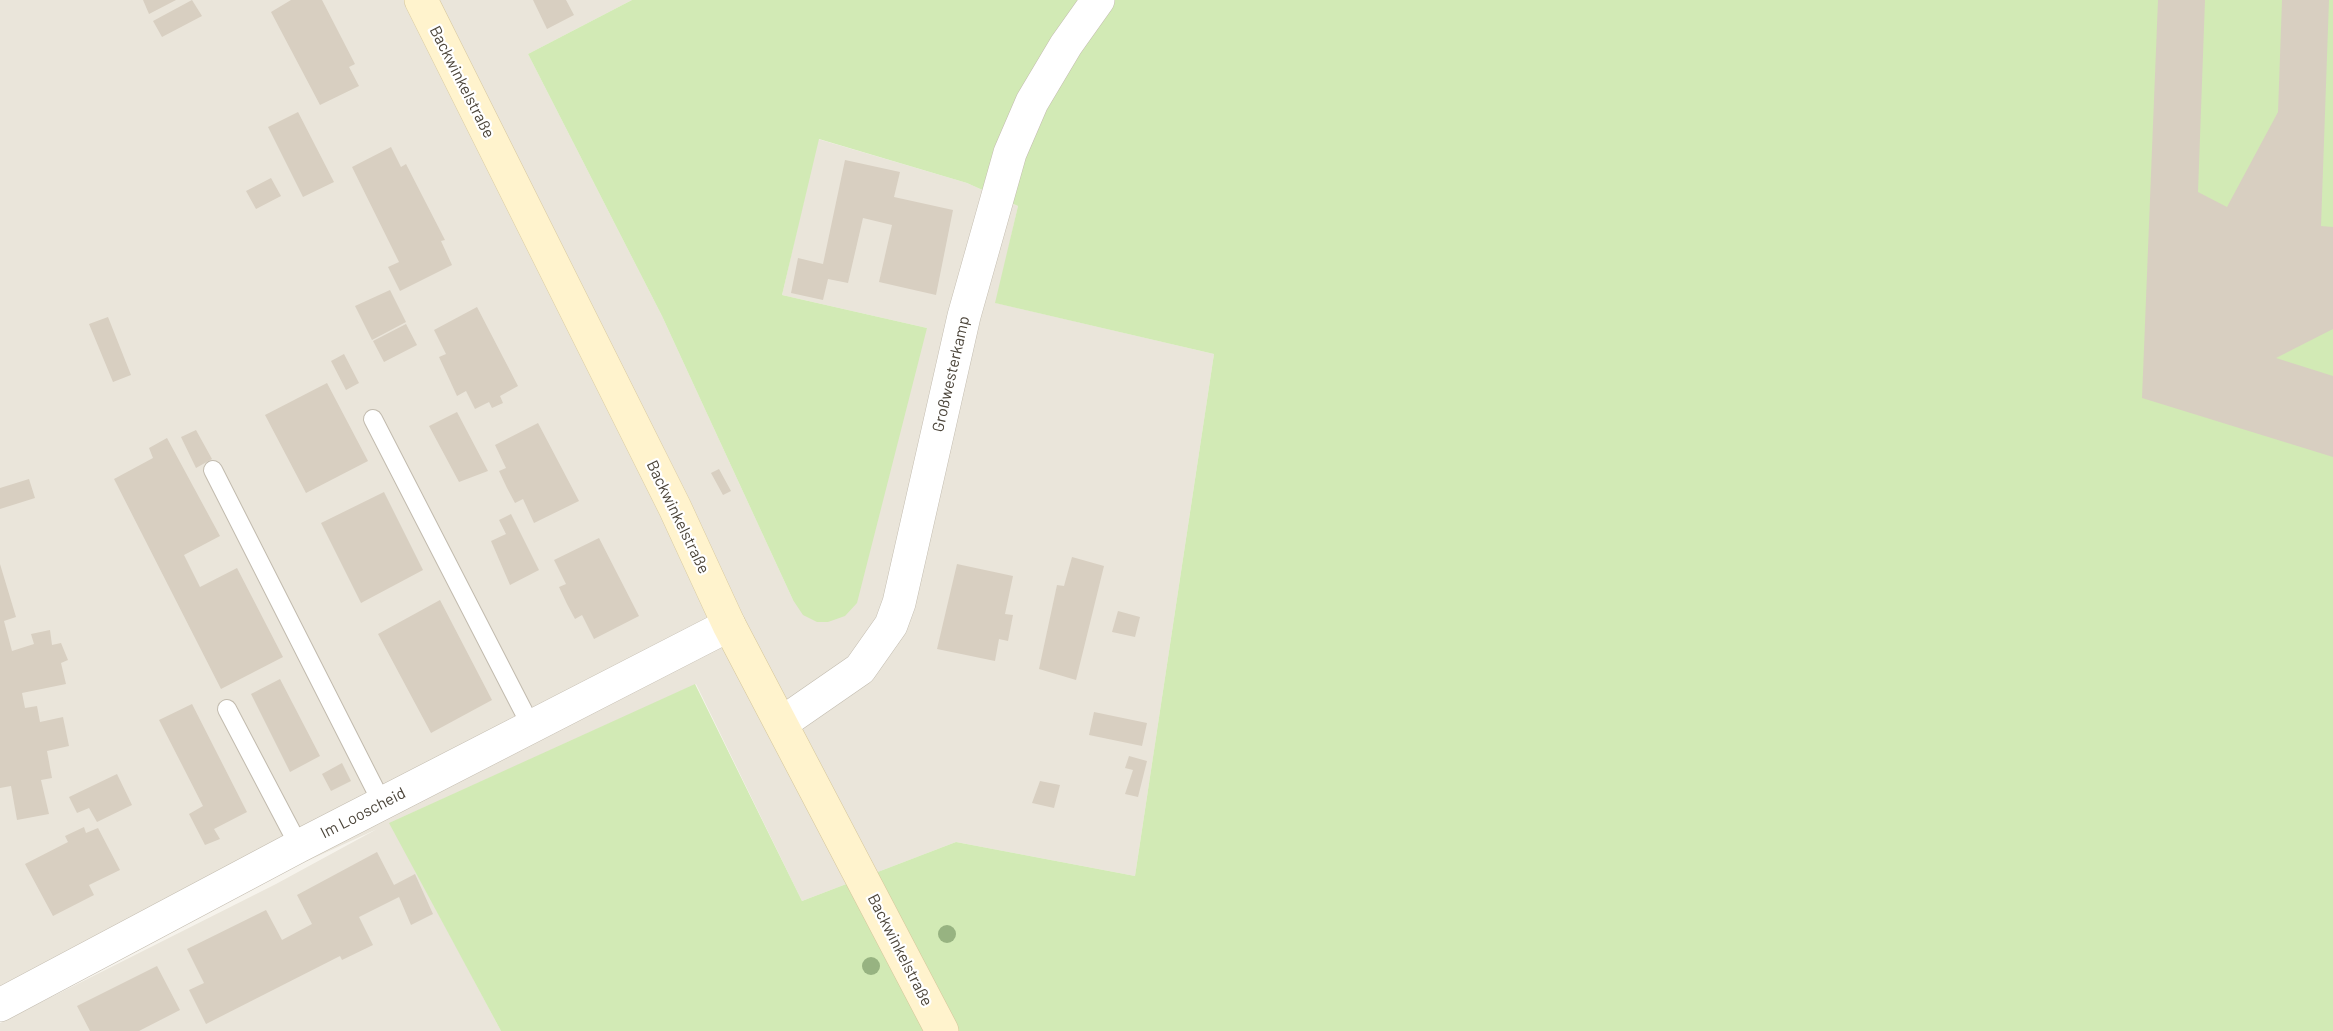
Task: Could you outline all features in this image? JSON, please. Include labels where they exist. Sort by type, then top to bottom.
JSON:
[{"type":"main road","name":"Backwinkelstraße","points":[[421,0],[675,508],[729,625],[942,1031]]},
{"type":"street","name":"Großwesterkamp","points":[[782,723],[860,669],[891,625],[899,603],[964,316],[1010,153],[1032,102],[1066,45],[1098,0]]},
{"type":"street","name":"Im Looscheid","points":[[0,1005],[299,846],[729,625]]},
{"type":"lane","points":[[373,419],[531,726]]},
{"type":"lane","points":[[213,470],[382,803]]},
{"type":"lane","points":[[227,709],[299,846]]},
{"type":"shaded area","points":[[0,0],[632,0],[528,54],[662,316],[793,600],[927,328],[782,295],[818,139],[967,183],[1018,206],[996,303],[1214,354],[1135,876],[956,842],[802,901],[696,684],[390,823],[501,1031],[0,1031],[0,1023],[276,884],[377,829],[0,1002]]},
{"type":"green space","points":[[632,0],[2333,0],[2333,1031],[501,1031],[389,823],[695,684],[802,901],[956,842],[1135,876],[1214,354],[995,303],[1018,206],[967,183],[819,139],[782,295],[927,328],[857,603],[845,616],[828,622],[817,622],[803,615],[793,600],[662,316],[528,54]]},
{"type":"building","points":[[143,0],[176,0],[149,14]]},
{"type":"building","points":[[192,0],[202,16],[162,37],[153,21]]},
{"type":"building","points":[[291,0],[322,0],[355,64],[349,67],[359,86],[320,105],[271,12]]},
{"type":"building","points":[[533,0],[566,0],[574,15],[547,29]]},
{"type":"building","points":[[2158,0],[2205,0],[2198,192],[2227,207],[2278,112],[2282,0],[2329,0],[2321,226],[2333,227],[2333,329],[2276,358],[2333,376],[2333,457],[2142,398]]},
{"type":"building","points":[[298,112],[334,182],[303,197],[268,127]]},
{"type":"building","points":[[391,147],[401,167],[406,164],[445,240],[441,241],[452,265],[400,291],[388,267],[399,262],[352,167]]},
{"type":"building","points":[[845,160],[900,172],[894,197],[953,210],[936,295],[879,282],[892,225],[863,218],[848,283],[828,279],[823,300],[791,293],[798,258],[823,264]]},
{"type":"building","points":[[271,178],[281,196],[256,209],[246,191]]},
{"type":"building","points":[[390,290],[406,322],[372,340],[355,306]]},
{"type":"building","points":[[477,307],[518,386],[500,396],[503,403],[492,408],[489,402],[475,409],[466,391],[457,396],[439,357],[446,354],[434,330]]},
{"type":"building","points":[[108,317],[131,375],[113,382],[89,324]]},
{"type":"building","points":[[406,324],[417,345],[384,362],[373,341]]},
{"type":"building","points":[[344,354],[359,383],[346,390],[331,361]]},
{"type":"building","points":[[327,383],[368,461],[306,493],[265,415]]},
{"type":"building","points":[[457,412],[488,471],[459,482],[429,426]]},
{"type":"building","points":[[538,423],[579,501],[534,523],[523,499],[515,503],[507,488],[499,471],[506,468],[495,445]]},
{"type":"building","points":[[196,430],[212,459],[196,468],[181,437]]},
{"type":"building","points":[[167,438],[220,536],[184,555],[200,587],[237,568],[283,657],[221,689],[114,479],[153,458],[149,448]]},
{"type":"building","points":[[719,469],[731,491],[723,495],[711,473]]},
{"type":"building","points":[[29,479],[35,498],[0,509],[0,488]]},
{"type":"building","points":[[384,492],[423,570],[361,603],[321,523]]},
{"type":"building","points":[[511,514],[539,570],[510,585],[491,541],[506,534],[499,520]]},
{"type":"building","points":[[599,538],[639,616],[594,639],[582,615],[575,619],[567,604],[559,587],[566,584],[554,560]]},
{"type":"building","points":[[1072,557],[1104,566],[1076,680],[1039,669],[1057,585],[1064,586]]},
{"type":"building","points":[[0,564],[16,617],[4,621],[12,651],[34,644],[31,634],[50,630],[52,645],[61,643],[68,660],[61,663],[66,684],[22,693],[25,708],[37,706],[40,722],[63,717],[69,746],[47,751],[52,778],[41,780],[49,814],[17,820],[11,786],[0,788]]},
{"type":"building","points":[[957,564],[1013,576],[1005,614],[1013,615],[1008,641],[999,639],[995,661],[937,649]]},
{"type":"building","points":[[440,600],[492,700],[431,733],[378,634]]},
{"type":"building","points":[[1118,611],[1140,617],[1135,637],[1112,632]]},
{"type":"building","points":[[280,679],[320,756],[290,772],[251,694]]},
{"type":"building","points":[[192,704],[247,812],[214,829],[220,839],[205,845],[189,814],[203,806],[159,720]]},
{"type":"building","points":[[1094,712],[1147,723],[1142,746],[1089,735]]},
{"type":"building","points":[[1129,756],[1147,761],[1138,797],[1125,794],[1133,770],[1125,768]]},
{"type":"building","points":[[342,763],[351,781],[331,791],[322,774]]},
{"type":"building","points":[[117,774],[132,805],[97,822],[89,808],[77,813],[69,797]]},
{"type":"building","points":[[1040,781],[1060,785],[1054,808],[1032,803]]},
{"type":"building","points":[[84,827],[86,833],[98,828],[120,870],[89,885],[94,895],[53,916],[25,864],[68,842],[65,836]]},
{"type":"building","points":[[377,852],[394,885],[415,874],[433,914],[411,925],[399,897],[359,917],[373,945],[342,960],[340,956],[206,1024],[189,990],[204,983],[187,949],[266,910],[282,940],[312,924],[297,895]]},
{"type":"building","points":[[157,966],[180,1010],[139,1031],[90,1031],[77,1006]]}]
